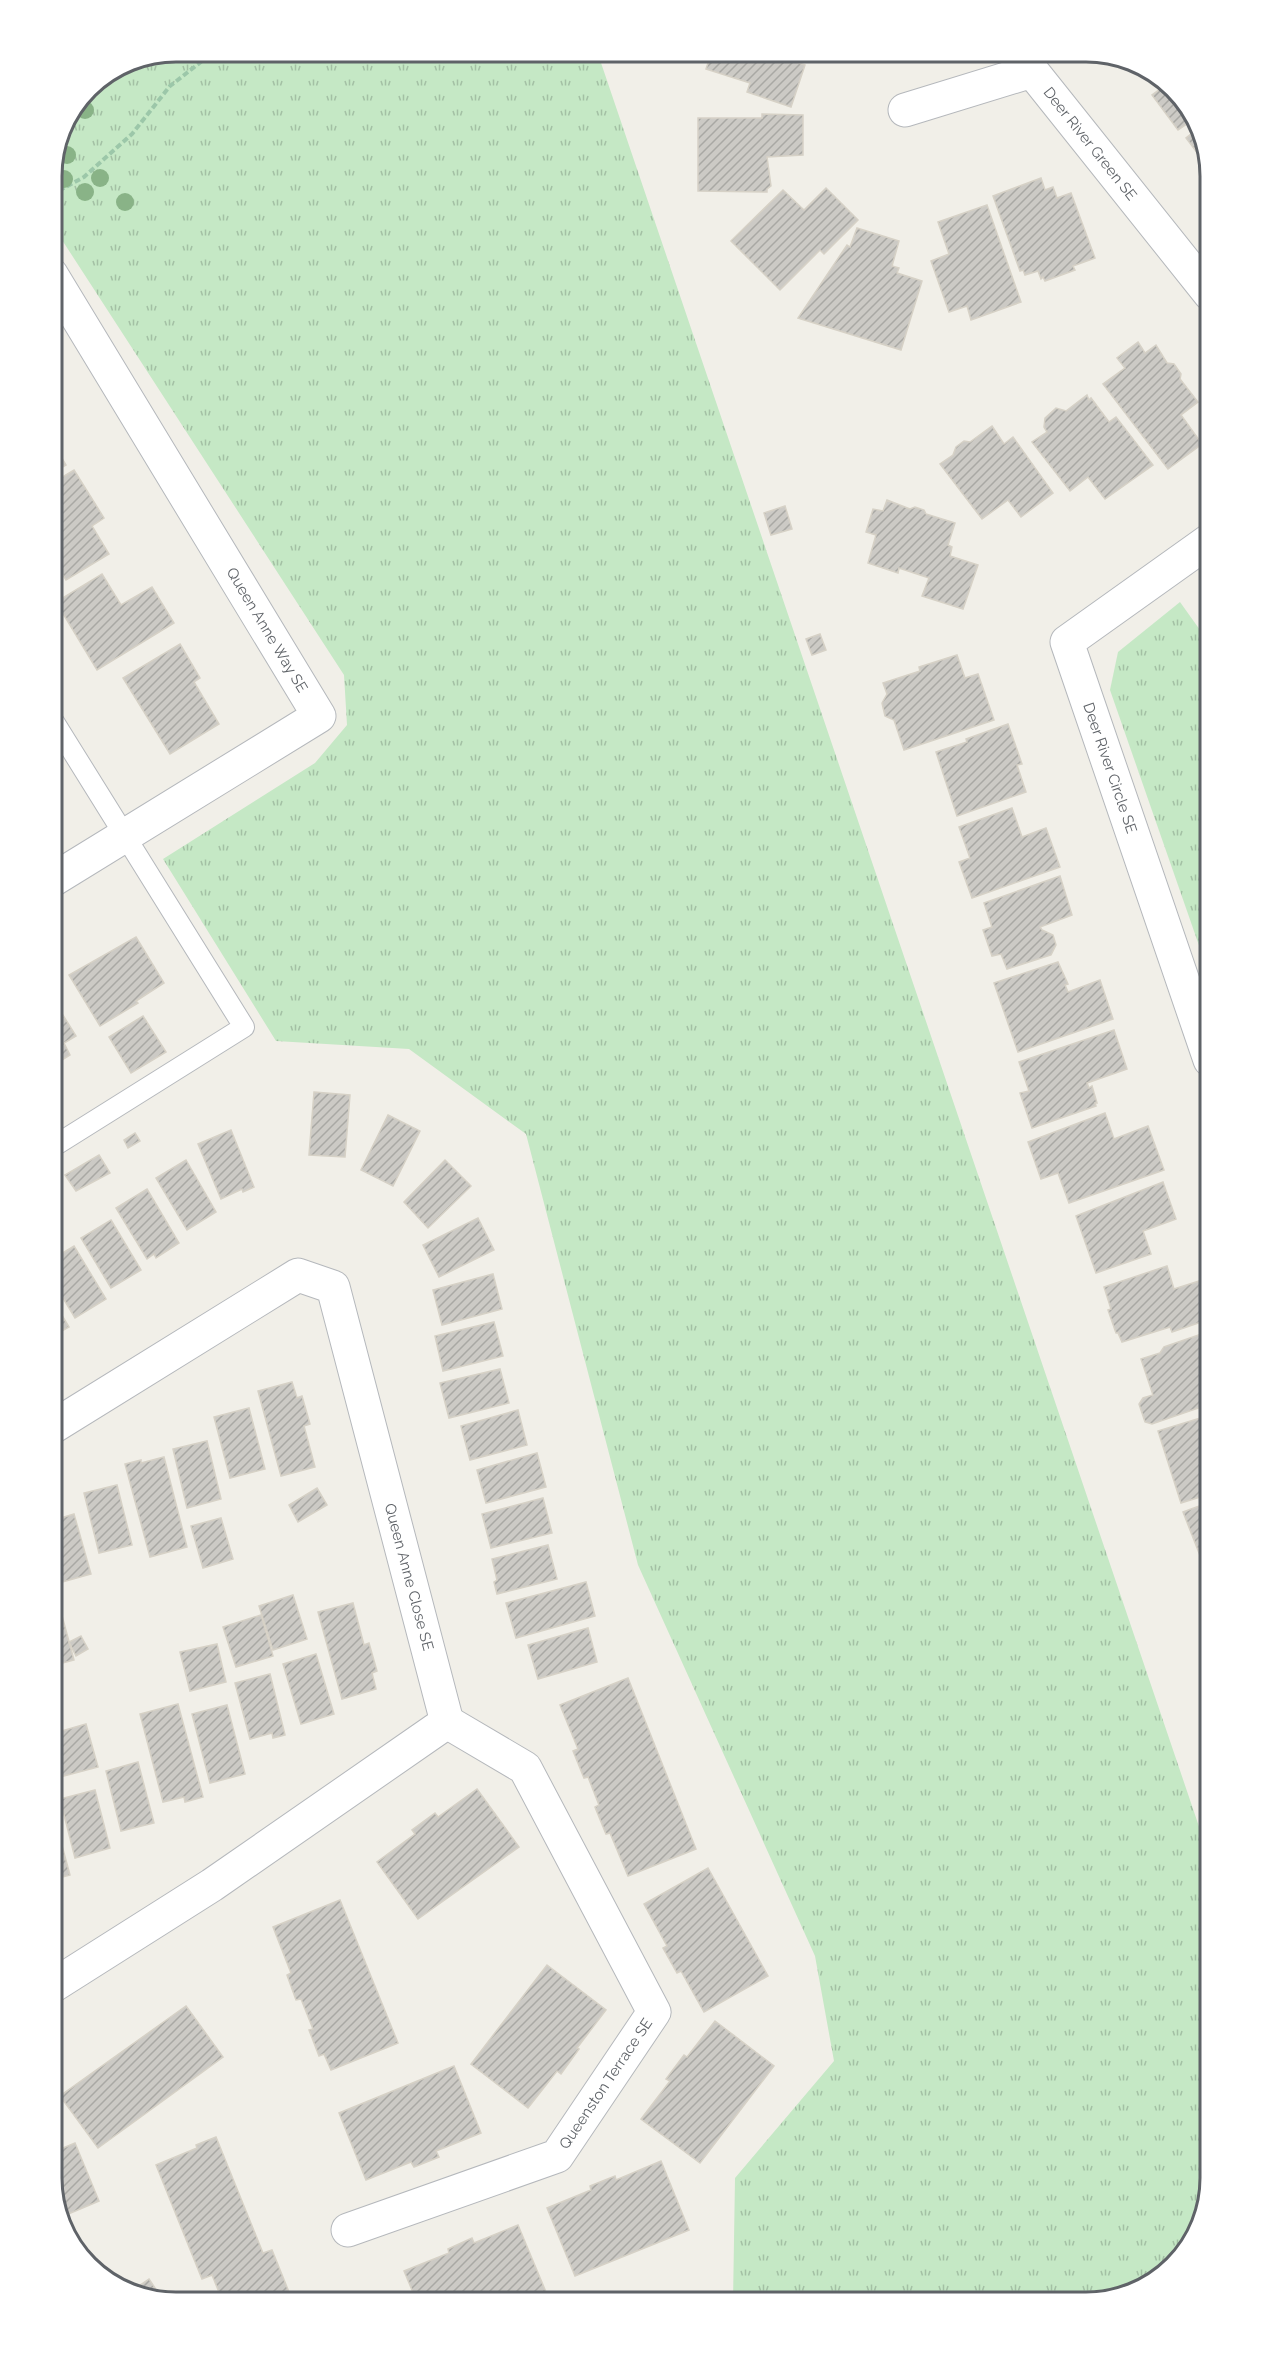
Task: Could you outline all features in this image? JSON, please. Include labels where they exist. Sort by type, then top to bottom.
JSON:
[{"type":"street","name":"Deer River Green SE","points":[[905,110],[1032,70],[1200,281]]},
{"type":"street","name":"Queen Anne Way SE","points":[[62,292],[319,716],[62,874]]},
{"type":"street","name":"Deer River Circle SE","points":[[1200,547],[1067,642],[1200,1031]]},
{"type":"street","name":"Queen Anne Close SE","points":[[62,1421],[298,1275],[333,1287],[447,1722]]},
{"type":"street","points":[[62,1980],[212,1885],[447,1722]]},
{"type":"street","name":"Queenston Terrace SE","points":[[348,2230],[556,2156],[654,2012],[525,1768],[447,1722]]},
{"type":"lane","points":[[62,735],[244,1027],[62,1141]]},
{"type":"path","points":[[62,189],[84,177],[132,134],[170,86],[201,62]]},
{"type":"green space","points":[[160,62],[601,62],[1200,1830],[1199,2193],[1191,2221],[1180,2241],[1161,2263],[1136,2280],[1115,2288],[1086,2292],[733,2292],[735,2178],[834,2061],[815,1956],[638,1565],[526,1134],[409,1049],[276,1041],[163,859],[315,763],[347,725],[344,675],[62,240],[62,168],[65,146],[70,132],[90,100],[106,85],[132,70]]},
{"type":"green space","points":[[1180,602],[1200,630],[1200,948],[1110,690],[1118,652]]},
{"type":"building","points":[[708,62],[796,62],[805,65],[791,107],[747,92],[750,83],[706,69]]},
{"type":"building","points":[[1160,89],[1176,106],[1187,124],[1178,130],[1152,95]]},
{"type":"building","points":[[762,114],[803,115],[803,155],[767,157],[771,186],[767,192],[698,191],[698,118],[762,118]]},
{"type":"building","points":[[1192,134],[1197,152],[1186,138]]},
{"type":"building","points":[[1041,178],[1045,190],[1053,187],[1057,198],[1071,193],[1095,258],[1073,266],[1075,270],[1045,281],[1043,277],[1041,279],[1038,271],[1025,275],[1023,270],[1020,271],[993,196]]},
{"type":"building","points":[[826,188],[858,220],[824,254],[820,250],[780,290],[731,241],[783,190],[804,210]]},
{"type":"building","points":[[987,205],[1021,302],[971,320],[967,306],[949,312],[931,261],[949,254],[938,222]]},
{"type":"building","points":[[857,228],[899,241],[892,266],[899,268],[897,273],[922,281],[901,350],[798,318],[847,245],[850,247]]},
{"type":"building","points":[[1138,342],[1145,353],[1156,345],[1167,363],[1174,364],[1181,374],[1180,379],[1198,402],[1181,415],[1200,441],[1200,445],[1168,469],[1103,384],[1125,368],[1117,358]]},
{"type":"building","points":[[1087,395],[1109,422],[1116,417],[1153,465],[1105,499],[1088,477],[1070,491],[1032,442],[1047,432],[1044,427],[1045,418],[1056,408],[1066,411]]},
{"type":"building","points":[[992,426],[1004,444],[1013,437],[1053,493],[1021,517],[1008,500],[982,519],[940,464],[953,455],[956,447],[964,441],[970,442]]},
{"type":"building","points":[[74,470],[104,518],[92,526],[109,554],[66,580],[62,574],[62,477]]},
{"type":"building","points":[[887,500],[910,509],[915,507],[924,510],[926,514],[955,523],[948,545],[952,547],[950,556],[978,565],[963,609],[922,596],[929,578],[899,568],[898,573],[868,563],[876,535],[866,532],[873,509],[883,511]]},
{"type":"building","points":[[785,506],[792,529],[771,535],[764,513]]},
{"type":"building","points":[[102,574],[121,605],[152,587],[174,623],[97,670],[62,612],[62,598]]},
{"type":"building","points":[[820,634],[826,650],[812,655],[806,639]]},
{"type":"building","points":[[180,644],[200,678],[194,682],[219,724],[170,754],[123,678]]},
{"type":"building","points":[[957,655],[965,678],[978,674],[994,720],[904,750],[894,720],[885,716],[882,703],[887,694],[883,683],[920,671],[919,667]]},
{"type":"building","points":[[1008,724],[1022,764],[1017,765],[1026,792],[957,816],[936,752],[967,742],[966,739]]},
{"type":"building","points":[[1012,808],[1022,837],[1046,828],[1060,867],[972,898],[959,862],[970,858],[959,827]]},
{"type":"building","points":[[1060,876],[1072,915],[1040,927],[1053,935],[1056,945],[1051,955],[1007,969],[1001,954],[992,956],[983,930],[992,927],[984,903]]},
{"type":"building","points":[[136,937],[164,983],[136,1001],[138,1003],[100,1026],[69,975]]},
{"type":"building","points":[[1058,962],[1068,984],[1065,985],[1068,992],[1100,980],[1113,1019],[1018,1052],[994,983]]},
{"type":"building","points":[[62,1014],[76,1036],[64,1043],[70,1055],[62,1060]]},
{"type":"building","points":[[143,1016],[166,1052],[131,1073],[109,1037]]},
{"type":"building","points":[[1114,1030],[1127,1069],[1087,1083],[1089,1088],[1092,1086],[1096,1106],[1032,1128],[1020,1093],[1029,1091],[1019,1062]]},
{"type":"building","points":[[314,1092],[350,1095],[345,1157],[309,1155]]},
{"type":"building","points":[[1105,1113],[1114,1139],[1148,1126],[1164,1170],[1069,1203],[1058,1173],[1041,1179],[1028,1142]]},
{"type":"building","points":[[388,1115],[420,1131],[393,1186],[361,1170]]},
{"type":"building","points":[[231,1130],[254,1187],[243,1192],[242,1189],[221,1199],[198,1144]]},
{"type":"building","points":[[135,1133],[140,1141],[128,1148],[124,1140]]},
{"type":"building","points":[[99,1155],[110,1173],[76,1191],[65,1175]]},
{"type":"building","points":[[186,1160],[216,1212],[187,1230],[156,1178]]},
{"type":"building","points":[[445,1160],[471,1186],[428,1228],[404,1202]]},
{"type":"building","points":[[1163,1182],[1176,1219],[1143,1231],[1151,1254],[1096,1273],[1076,1216]]},
{"type":"building","points":[[147,1189],[179,1243],[156,1258],[154,1254],[147,1259],[116,1208]]},
{"type":"building","points":[[478,1218],[494,1250],[439,1277],[423,1245]]},
{"type":"building","points":[[111,1220],[141,1270],[111,1288],[81,1238]]},
{"type":"building","points":[[74,1246],[106,1299],[75,1318],[62,1296],[62,1253]]},
{"type":"building","points":[[1167,1266],[1174,1289],[1199,1281],[1200,1322],[1172,1332],[1170,1327],[1122,1342],[1116,1333],[1108,1310],[1111,1309],[1104,1287]]},
{"type":"building","points":[[493,1274],[502,1309],[442,1325],[433,1290]]},
{"type":"building","points":[[62,1315],[69,1327],[62,1331]]},
{"type":"building","points":[[494,1322],[503,1356],[443,1371],[435,1336]]},
{"type":"building","points":[[1200,1334],[1200,1407],[1152,1424],[1145,1422],[1139,1404],[1143,1398],[1153,1395],[1141,1359],[1160,1353],[1164,1347]]},
{"type":"building","points":[[500,1369],[509,1403],[449,1418],[440,1383]]},
{"type":"building","points":[[292,1382],[297,1398],[302,1396],[310,1424],[304,1426],[315,1467],[281,1476],[258,1391]]},
{"type":"building","points":[[249,1408],[265,1469],[230,1478],[214,1417]]},
{"type":"building","points":[[518,1410],[527,1445],[470,1460],[461,1426]]},
{"type":"building","points":[[1200,1418],[1200,1497],[1181,1503],[1158,1431]]},
{"type":"building","points":[[207,1441],[221,1499],[187,1508],[173,1449]]},
{"type":"building","points":[[537,1453],[546,1487],[486,1503],[477,1470]]},
{"type":"building","points":[[164,1457],[187,1547],[150,1557],[125,1464],[141,1460],[141,1463]]},
{"type":"building","points":[[117,1485],[132,1545],[99,1553],[84,1493]]},
{"type":"building","points":[[317,1488],[327,1505],[298,1522],[289,1505]]},
{"type":"building","points":[[543,1498],[552,1533],[491,1548],[482,1514]]},
{"type":"building","points":[[1200,1506],[1200,1556],[1183,1512]]},
{"type":"building","points":[[74,1514],[91,1574],[62,1582],[62,1518]]},
{"type":"building","points":[[221,1518],[233,1559],[203,1568],[191,1526]]},
{"type":"building","points":[[548,1545],[557,1579],[497,1594],[494,1582],[497,1580],[492,1559]]},
{"type":"building","points":[[586,1582],[595,1616],[516,1638],[506,1603]]},
{"type":"building","points":[[293,1595],[307,1639],[273,1650],[259,1606]]},
{"type":"building","points":[[353,1603],[364,1645],[369,1643],[377,1671],[372,1673],[376,1689],[342,1699],[318,1612]]},
{"type":"building","points":[[261,1615],[273,1656],[236,1667],[223,1627]]},
{"type":"building","points":[[62,1616],[74,1660],[62,1663]]},
{"type":"building","points":[[588,1628],[597,1662],[538,1679],[528,1645]]},
{"type":"building","points":[[81,1636],[88,1649],[76,1656],[69,1642]]},
{"type":"building","points":[[217,1644],[226,1682],[190,1691],[180,1652]]},
{"type":"building","points":[[316,1654],[334,1714],[301,1724],[283,1664]]},
{"type":"building","points":[[270,1674],[285,1735],[273,1738],[272,1733],[250,1739],[235,1683]]},
{"type":"building","points":[[628,1678],[696,1849],[628,1876],[610,1833],[606,1834],[595,1807],[599,1805],[588,1777],[584,1778],[573,1751],[578,1749],[560,1705]]},
{"type":"building","points":[[178,1704],[203,1797],[185,1802],[184,1797],[163,1802],[140,1714]]},
{"type":"building","points":[[227,1705],[245,1774],[210,1783],[192,1714]]},
{"type":"building","points":[[86,1724],[98,1767],[62,1776],[62,1731]]},
{"type":"building","points":[[138,1762],[154,1823],[121,1831],[106,1771]]},
{"type":"building","points":[[477,1789],[519,1847],[418,1919],[377,1862],[415,1834],[412,1830],[435,1813],[438,1817]]},
{"type":"building","points":[[95,1790],[110,1848],[75,1858],[62,1798]]},
{"type":"building","points":[[62,1846],[70,1875],[62,1877]]},
{"type":"building","points":[[708,1868],[768,1976],[704,2012],[681,1971],[677,1973],[663,1948],[667,1946],[644,1904]]},
{"type":"building","points":[[340,1900],[398,2043],[331,2070],[324,2054],[319,2056],[309,2030],[313,2029],[301,1999],[296,2000],[287,1975],[291,1973],[273,1927]]},
{"type":"building","points":[[547,1965],[606,2010],[577,2048],[579,2049],[561,2074],[557,2071],[528,2108],[471,2064]]},
{"type":"building","points":[[186,2006],[223,2057],[98,2148],[62,2099],[62,2095]]},
{"type":"building","points":[[715,2021],[774,2066],[700,2163],[641,2119],[670,2081],[666,2079],[684,2055],[687,2057]]},
{"type":"building","points":[[454,2066],[481,2133],[436,2151],[439,2157],[414,2167],[411,2162],[366,2180],[339,2113]]},
{"type":"building","points":[[216,2137],[263,2253],[272,2250],[289,2291],[219,2291],[212,2275],[202,2279],[156,2165],[197,2148],[196,2145]]},
{"type":"building","points":[[75,2143],[99,2201],[68,2214],[62,2185],[62,2148]]},
{"type":"building","points":[[661,2161],[689,2230],[575,2276],[547,2208],[591,2190],[590,2186],[615,2176],[616,2180]]},
{"type":"building","points":[[518,2225],[546,2291],[412,2291],[404,2271],[449,2253],[448,2249],[472,2238],[474,2243]]},
{"type":"building","points":[[149,2279],[156,2289],[153,2289],[140,2285]]}]
